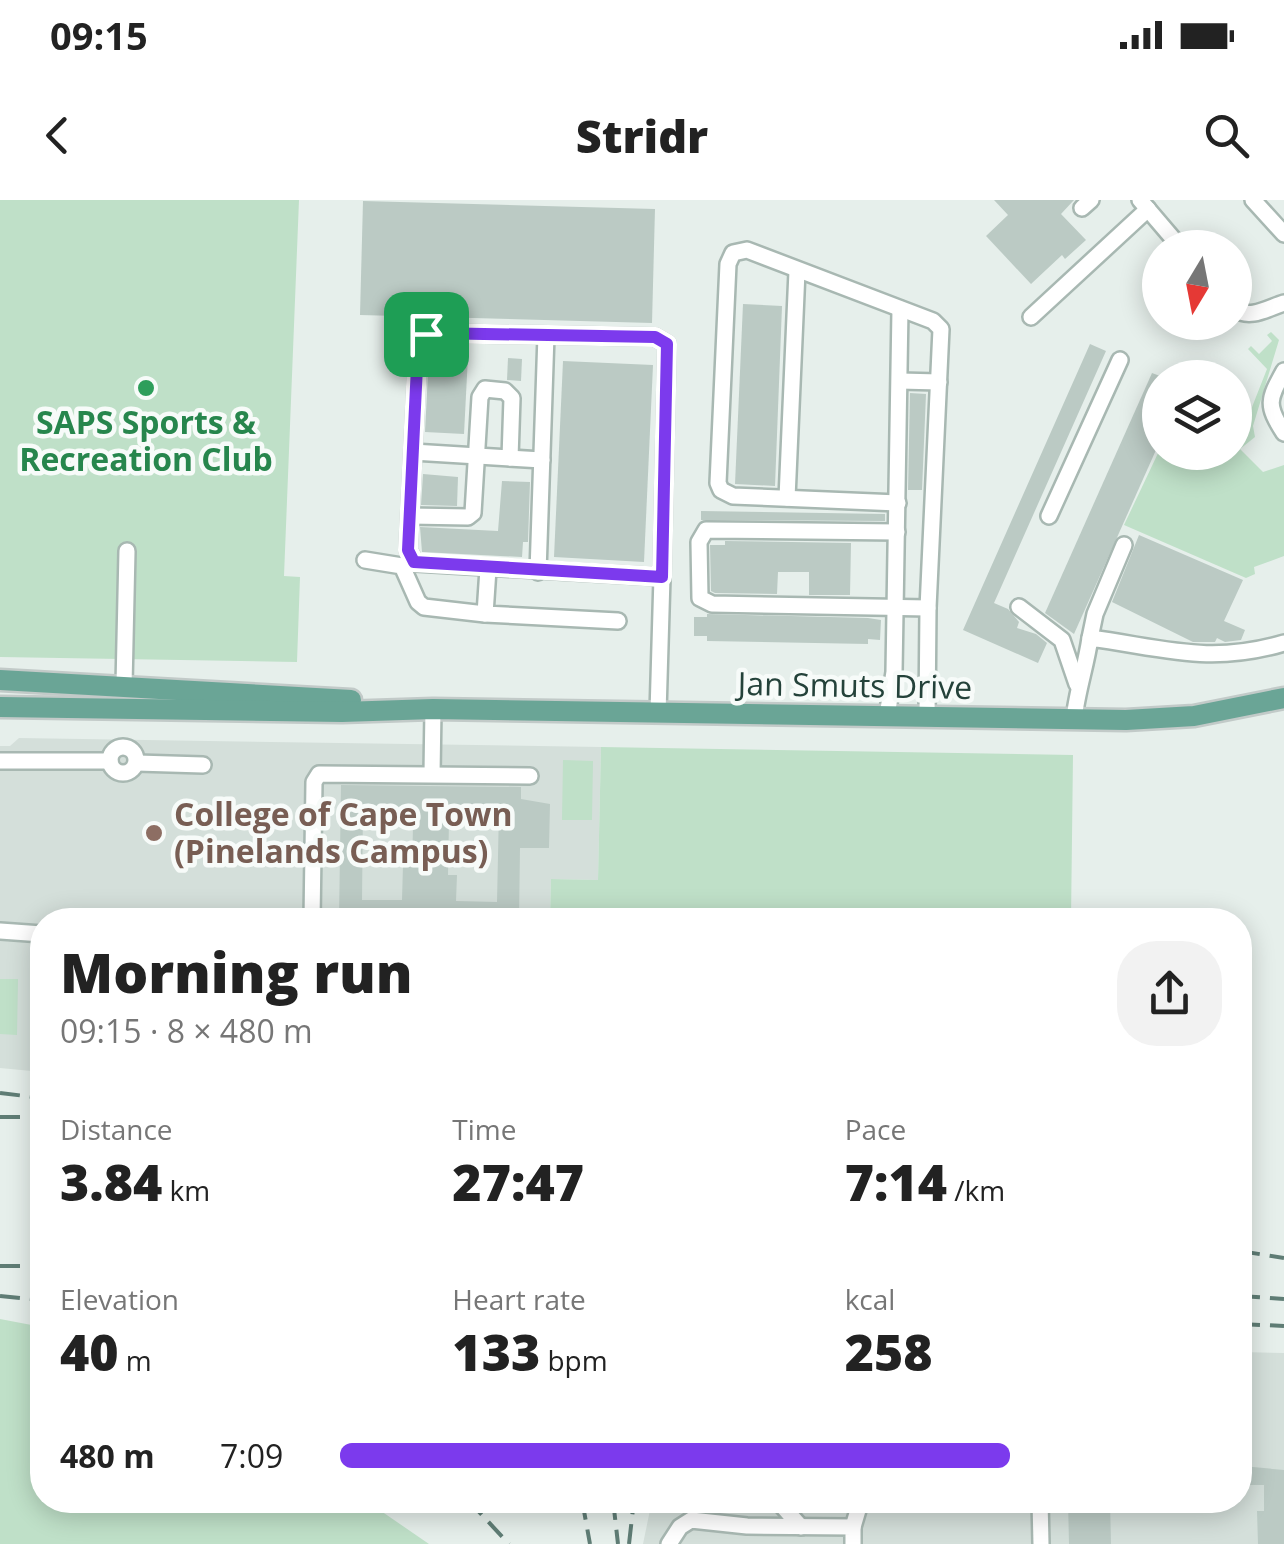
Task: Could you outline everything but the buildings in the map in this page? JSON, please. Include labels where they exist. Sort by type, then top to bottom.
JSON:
[{"type":"main road","name":"Jan Smuts Drive","points":[[0,680],[338,698],[428,709]]},
{"type":"main road","name":"Jan Smuts Drive","points":[[0,706],[1074,719],[1194,716],[1284,698]]},
{"type":"street","points":[[1253,200],[1284,234]]},
{"type":"street","points":[[1031,317],[1144,204],[1166,230]]},
{"type":"street","points":[[898,502],[728,496],[718,483],[729,260],[738,250],[747,250],[933,321],[941,329],[927,717]]},
{"type":"street","points":[[788,498],[797,270]]},
{"type":"street","points":[[1252,314],[1284,302]]},
{"type":"street","points":[[887,716],[894,672],[900,309]]},
{"type":"street","points":[[658,713],[662,577],[667,344],[655,337],[432,333],[420,339],[408,550],[414,562],[662,577]]},
{"type":"street","points":[[538,572],[546,335]]},
{"type":"street","points":[[1049,516],[1120,360]]},
{"type":"street","points":[[1284,371],[1270,402],[1273,417],[1284,434]]},
{"type":"street","points":[[900,382],[939,382]]},
{"type":"street","points":[[410,516],[471,515],[480,397],[482,391],[490,388],[505,391],[512,398],[510,458]]},
{"type":"street","points":[[413,452],[542,460]]},
{"type":"street","points":[[897,532],[713,528],[701,535],[699,542],[698,591],[705,603],[928,608]]},
{"type":"street","points":[[1074,719],[1095,614],[1124,545]]},
{"type":"street","points":[[124,685],[128,551]]},
{"type":"street","points":[[365,560],[402,566],[424,607],[618,620]]},
{"type":"street","points":[[485,614],[488,569]]},
{"type":"street","points":[[1019,607],[1062,640],[1078,684]]},
{"type":"street","points":[[1090,638],[1210,656],[1284,643]]},
{"type":"street","points":[[428,709],[432,774]]},
{"type":"street","points":[[0,761],[110,761],[112,768],[126,774],[137,763],[203,765]]},
{"type":"street","points":[[312,908],[315,777],[324,772],[530,776]]},
{"type":"street","points":[[0,932],[30,933]]},
{"type":"street","points":[[789,1513],[801,1526]]},
{"type":"street","points":[[1041,1513],[1042,1544]]},
{"type":"street","points":[[669,1544],[680,1526],[692,1520],[801,1526],[853,1536]]},
{"type":"street","points":[[747,1526],[747,1544]]},
{"type":"shaded area","points":[[19,738],[601,747],[598,880],[551,879],[550,908],[30,908],[30,1071],[0,1068],[0,746],[10,746]]},
{"type":"shaded area","points":[[1252,1352],[1284,1353],[1284,1544],[643,1544],[649,1513],[1252,1513]]},
{"type":"green space","name":"SAPS Sports & Recreation Club","points":[[0,200],[299,200],[284,576],[300,577],[297,662],[0,657]]},
{"type":"green space","points":[[1271,332],[1279,340],[1252,439],[1252,407],[1267,369],[1248,349],[1251,346],[1259,354],[1272,341],[1267,335]]},
{"type":"green space","points":[[1252,461],[1263,472],[1284,465],[1284,556],[1254,567],[1255,574],[1246,578],[1124,525],[1150,470],[1252,470]]},
{"type":"green space","points":[[601,747],[1073,755],[1071,908],[550,908],[551,879],[598,880]]},
{"type":"green space","points":[[563,760],[593,761],[592,820],[562,820]]},
{"type":"green space","points":[[0,979],[18,979],[17,1035],[0,1034]]},
{"type":"green space","points":[[0,1319],[30,1325],[30,1513],[384,1513],[429,1544],[0,1544]]},
{"type":"railway","points":[[0,1093],[30,1097]]},
{"type":"railway","points":[[0,1117],[30,1117]]},
{"type":"railway","points":[[1252,1253],[1284,1258]]},
{"type":"railway","points":[[0,1266],[30,1266]]},
{"type":"railway","points":[[0,1296],[30,1299]]},
{"type":"railway","points":[[1252,1297],[1284,1299]]},
{"type":"railway","points":[[1252,1325],[1284,1326]]},
{"type":"railway","points":[[480,1513],[509,1544]]},
{"type":"railway","points":[[584,1513],[590,1544]]},
{"type":"railway","points":[[614,1513],[618,1544]]},
{"type":"railway","points":[[629,1544],[633,1513]]},
{"type":"place","name":"SAPS Sports & Recreation Club","points":[[146,388]]},
{"type":"place","name":"College of Cape Town (Pinelands Campus)","points":[[154,833]]},
{"type":"route","points":[[426,334],[655,337],[667,344],[662,577],[414,562],[408,550],[418,346],[426,334]]}]
